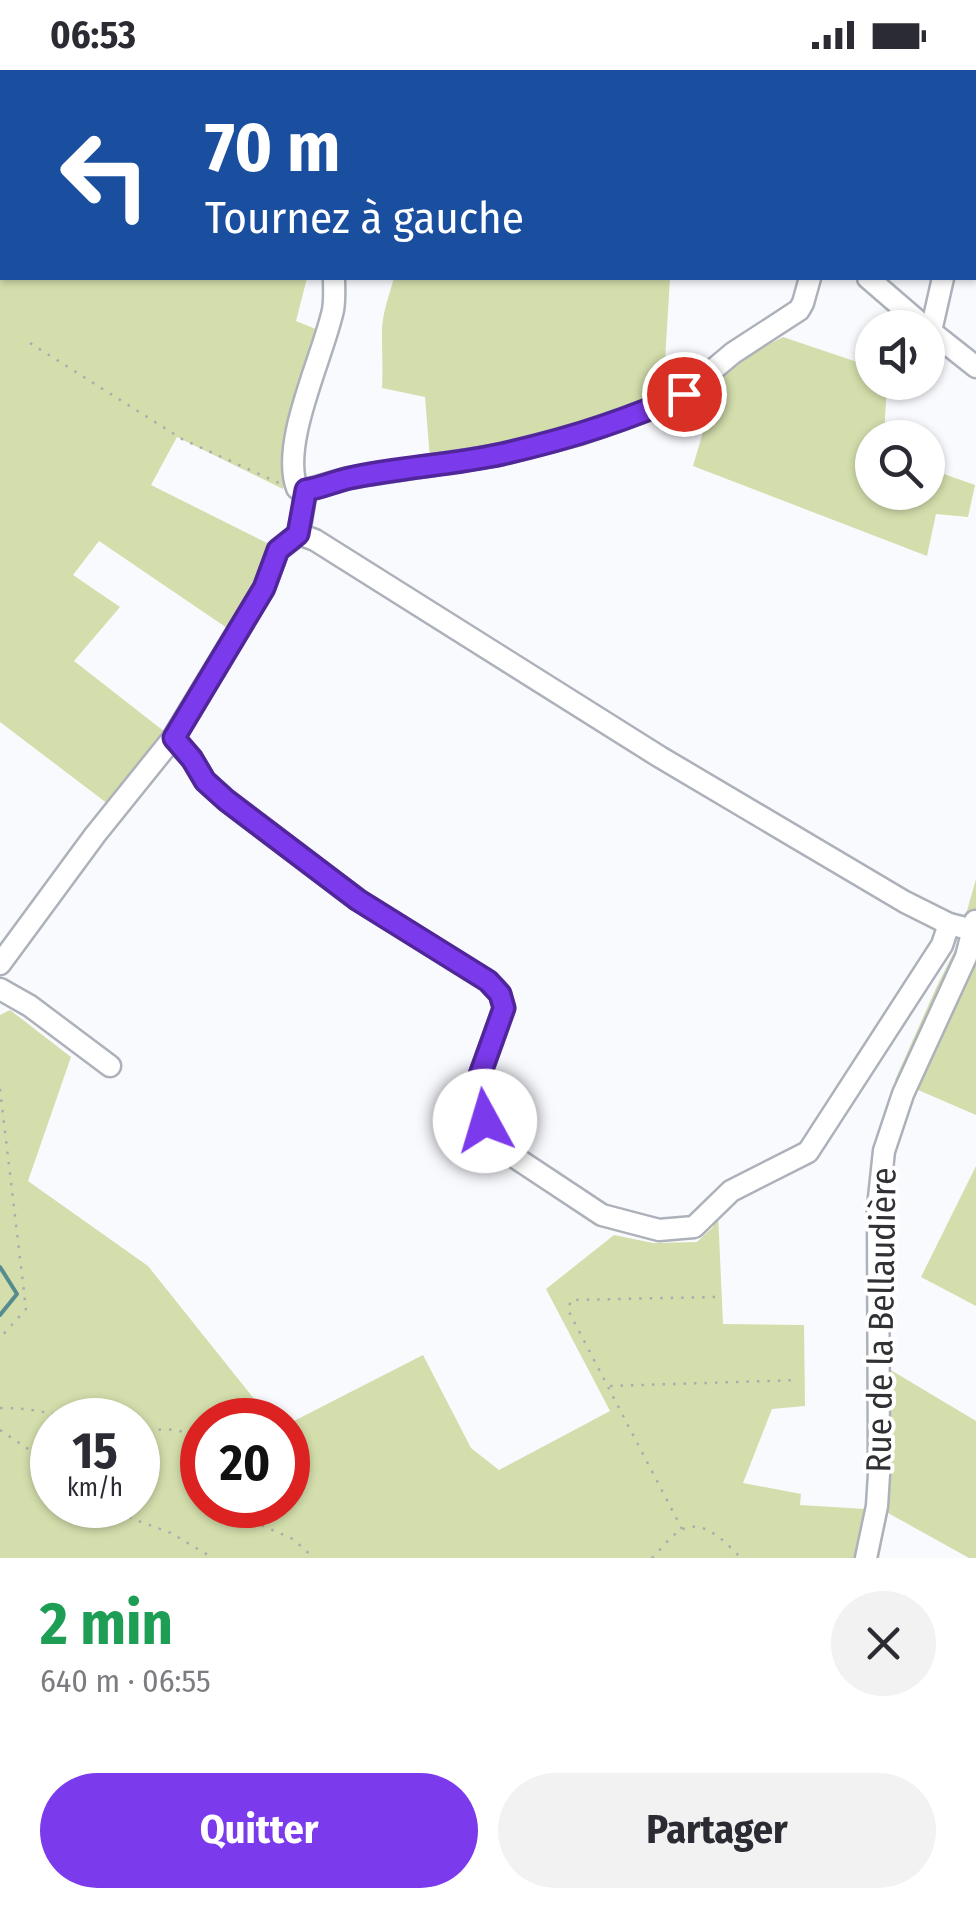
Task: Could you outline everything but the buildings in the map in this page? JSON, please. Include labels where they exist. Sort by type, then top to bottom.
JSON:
[{"type":"street","points":[[0,964],[95,834],[174,738],[264,588],[278,550],[298,534],[301,489],[293,477],[292,462],[333,312],[334,280]]},
{"type":"street","points":[[301,489],[499,455],[580,434],[664,403],[684,394],[733,353],[799,310],[810,280]]},
{"type":"street","points":[[870,280],[906,310]]},
{"type":"street","points":[[934,310],[942,280]]},
{"type":"street","points":[[945,342],[976,366]]},
{"type":"street","points":[[298,534],[315,540],[660,757],[905,902],[949,924],[974,924]]},
{"type":"street","points":[[174,738],[205,781],[226,800],[358,900],[488,981],[500,994],[504,1008],[476,1086],[485,1121],[513,1156],[602,1215],[659,1230],[694,1227],[731,1191],[808,1152],[942,945],[949,924]]},
{"type":"street","name":"Rue de la Bellaudière","points":[[866,1558],[877,1506],[878,1208],[884,1151],[903,1094],[966,957],[974,924]]},
{"type":"street","points":[[0,988],[110,1066]]},
{"type":"path","points":[[30,343],[182,439],[301,489]]},
{"type":"path","points":[[0,1089],[26,1309],[0,1338]]},
{"type":"path","points":[[682,1529],[568,1310],[570,1300],[715,1296]]},
{"type":"path","points":[[608,1386],[798,1380]]},
{"type":"path","points":[[0,1408],[30,1409]]},
{"type":"path","points":[[0,1430],[30,1450]]},
{"type":"path","points":[[652,1558],[682,1529],[698,1526],[718,1536],[741,1558]]},
{"type":"path","points":[[156,1528],[213,1558]]},
{"type":"path","points":[[268,1528],[293,1539],[314,1558]]},
{"type":"green space","points":[[0,280],[306,280],[296,321],[323,332],[291,431],[283,489],[177,437],[151,485],[275,547],[227,628],[99,541],[73,575],[120,607],[74,661],[165,732],[112,807],[0,722]]},
{"type":"green space","points":[[393,280],[670,280],[663,394],[666,407],[431,471],[425,397],[382,388],[386,306]]},
{"type":"green space","points":[[783,337],[855,361],[855,400],[886,400],[885,420],[855,420],[855,510],[945,510],[945,474],[975,485],[968,517],[936,514],[927,556],[693,466],[715,392],[700,387],[740,359]]},
{"type":"green space","points":[[976,879],[976,1115],[895,1080],[957,946]]},
{"type":"green space","points":[[10,1010],[71,1057],[28,1181],[148,1266],[253,1398],[180,1398],[180,1528],[310,1528],[310,1413],[423,1355],[471,1448],[499,1470],[610,1411],[546,1289],[614,1235],[653,1243],[697,1242],[713,1227],[718,1213],[723,1324],[804,1325],[805,1406],[772,1409],[743,1483],[801,1494],[800,1505],[882,1510],[884,1366],[976,1421],[976,1558],[969,1558],[888,1513],[879,1558],[0,1558],[0,1015]]},
{"type":"green space","points":[[976,1166],[976,1306],[921,1277]]},
{"type":"waterway","points":[[0,1267],[17,1294],[0,1315]]},
{"type":"route","points":[[485,1121],[476,1086],[504,1008],[500,994],[488,981],[358,900],[226,800],[205,781],[174,738],[264,588],[278,550],[298,534],[306,490],[348,478],[499,455],[547,443],[644,412],[684,394]]}]
